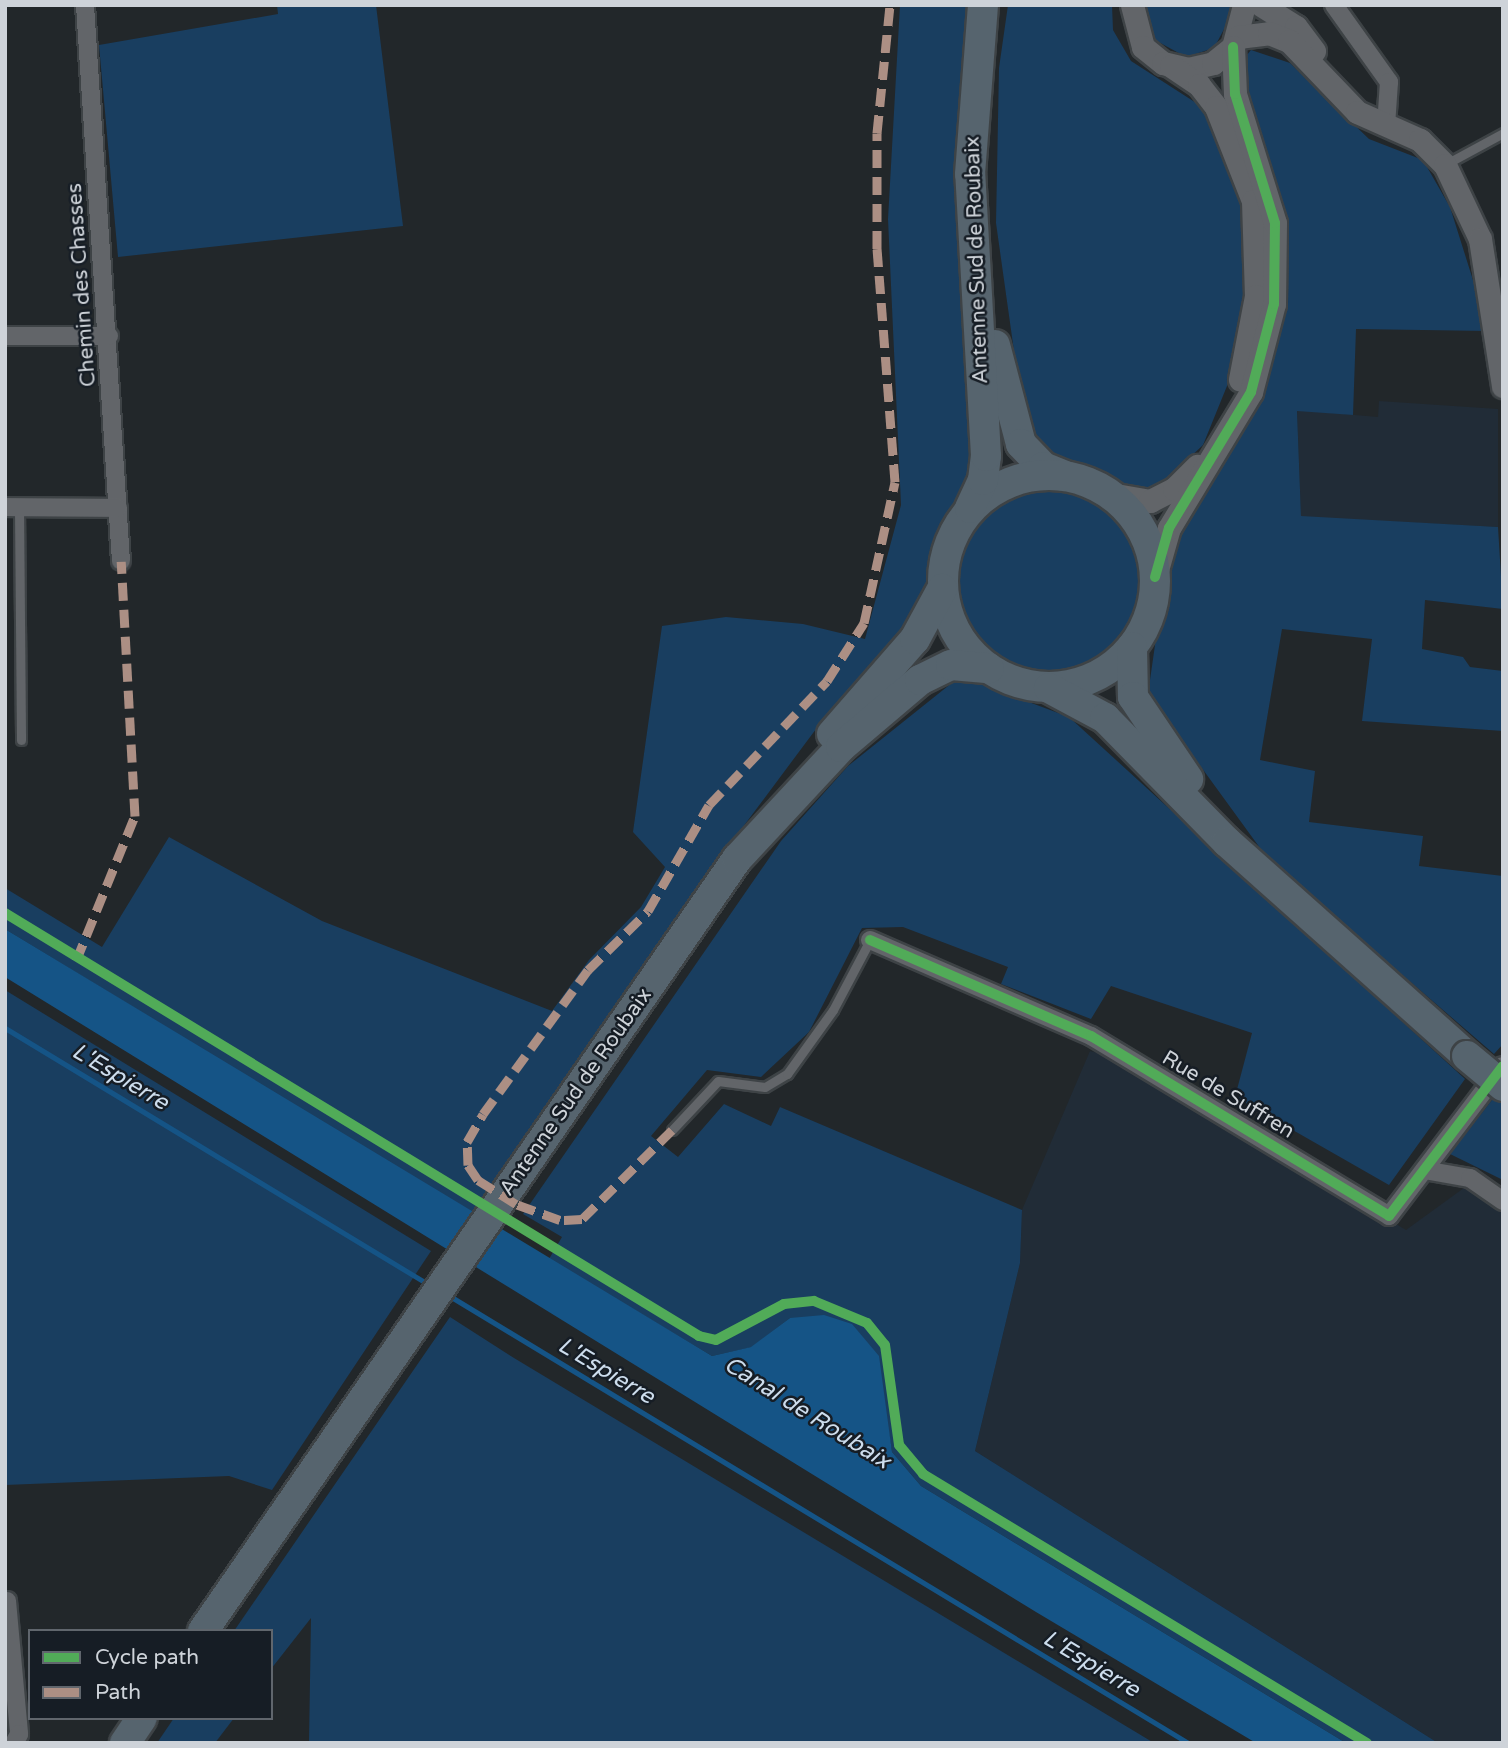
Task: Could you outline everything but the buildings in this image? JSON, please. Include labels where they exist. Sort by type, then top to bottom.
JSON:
[{"type":"highway","name":"Antenne Sud de Roubaix","points":[[967,512],[984,480],[986,456],[970,174],[983,5]]},
{"type":"highway","name":"Antenne Sud de Roubaix","points":[[996,5],[984,125],[991,319],[1017,437],[1037,463],[1064,475]]},
{"type":"highway","points":[[737,859],[792,781],[915,639],[942,589],[947,548],[967,512],[1014,480],[1064,475],[1110,494],[1142,530],[1155,578],[1149,618],[1132,647],[1094,677],[1045,687]]},
{"type":"highway","points":[[942,589],[957,634],[989,668],[1045,687],[1105,718],[1262,873],[1503,1086]]},
{"type":"highway","points":[[1132,647],[1129,683],[1146,723],[1262,873]]},
{"type":"highway","name":"Antenne Sud de Roubaix","points":[[204,1629],[737,859],[841,747],[920,680],[951,664],[989,668]]},
{"type":"highway","points":[[125,1743],[141,1720]]},
{"type":"street","name":"Chemin des Chasses","points":[[85,5],[121,561]]},
{"type":"street","points":[[1110,494],[1150,501],[1196,467],[1230,405],[1253,321],[1257,237],[1247,181],[1216,107],[1199,85],[1139,40],[1132,5]]},
{"type":"street","points":[[1155,578],[1163,539],[1251,392],[1273,304],[1275,223],[1235,94],[1235,42],[1244,5]]},
{"type":"street","points":[[1261,5],[1296,27],[1348,105]]},
{"type":"street","points":[[1334,5],[1389,82],[1386,126]]},
{"type":"street","points":[[1171,66],[1205,66],[1235,42],[1269,33],[1289,41],[1348,105],[1386,126],[1420,140],[1445,165],[1480,239],[1498,303],[1503,386]]},
{"type":"street","points":[[5,336],[108,336]]},
{"type":"street","points":[[12,508],[118,508]]},
{"type":"street","name":"Rue de Suffren","points":[[870,940],[1091,1035],[1389,1216],[1503,1066]]},
{"type":"street","points":[[1424,1170],[1470,1178],[1503,1201]]},
{"type":"street","points":[[7,1601],[19,1734],[14,1743]]},
{"type":"lane","points":[[1445,165],[1503,134]]},
{"type":"lane","points":[[12,508],[21,740]]},
{"type":"lane","points":[[673,1130],[718,1081],[765,1087],[787,1074],[833,1010],[870,940]]},
{"type":"shaded area","points":[[277,5],[376,5],[403,226],[118,257],[99,45],[278,14]]},
{"type":"shaded area","points":[[900,5],[974,5],[969,495],[940,533],[930,581],[908,622],[822,721],[675,918],[473,1214],[5,929],[5,888],[102,947],[169,837],[322,921],[552,1011],[589,960],[641,907],[665,867],[633,832],[662,626],[726,617],[803,624],[865,639],[901,505],[888,219]]},
{"type":"shaded area","points":[[1008,5],[1112,5],[1113,30],[1131,61],[1204,108],[1241,192],[1248,258],[1243,328],[1227,386],[1203,445],[1152,493],[1125,489],[1049,453],[1023,415],[996,223],[999,68]]},
{"type":"shaded area","points":[[1146,5],[1231,5],[1231,16],[1214,48],[1186,57],[1153,39]]},
{"type":"shaded area","points":[[1251,50],[1290,63],[1369,139],[1423,160],[1450,207],[1489,331],[1356,329],[1353,415],[1297,411],[1301,516],[1498,527],[1503,609],[1425,600],[1422,649],[1463,657],[1470,667],[1503,671],[1503,731],[1362,721],[1372,639],[1282,629],[1260,760],[1315,771],[1309,822],[1423,836],[1419,866],[1503,876],[1503,1044],[1494,1054],[1268,859],[1148,694],[1170,540],[1254,401],[1282,319],[1283,223],[1241,97],[1242,61]]},
{"type":"shaded area","points":[[1379,401],[1498,409],[1498,527],[1301,517],[1297,410],[1378,417]]},
{"type":"shaded area","points":[[1049,487],[1067,488],[1085,494],[1116,514],[1136,545],[1142,563],[1142,599],[1136,617],[1116,648],[1085,668],[1067,674],[1049,675],[1031,674],[1013,668],[982,648],[962,617],[956,599],[955,581],[956,563],[962,545],[982,514],[1013,494],[1031,488]]},
{"type":"shaded area","points":[[953,682],[975,682],[1069,717],[1465,1079],[1389,1185],[1235,1097],[1252,1033],[1111,986],[1091,1019],[1001,984],[1008,967],[903,927],[862,928],[809,1032],[761,1077],[707,1070],[651,1136],[678,1157],[724,1104],[771,1126],[780,1107],[1022,1210],[1020,1263],[975,1451],[1438,1743],[1346,1743],[921,1486],[892,1452],[884,1404],[790,1318],[752,1347],[712,1356],[549,1259],[562,1237],[523,1214],[781,841],[848,766]]},
{"type":"shaded area","points":[[5,990],[431,1251],[272,1490],[229,1476],[5,1485]]},
{"type":"shaded area","points":[[1090,1051],[1120,1058],[1406,1230],[1468,1185],[1503,1213],[1503,1743],[1438,1743],[975,1451],[1020,1263],[1022,1210]]},
{"type":"shaded area","points":[[1495,1096],[1503,1104],[1503,1180],[1450,1154]]},
{"type":"shaded area","points":[[450,1317],[1154,1743],[309,1743],[311,1618],[273,1666],[273,1629],[235,1629]]},
{"type":"shaded area","points":[[173,1720],[232,1720],[215,1743],[157,1743]]},
{"type":"water","name":"Canal de Roubaix","points":[[5,929],[712,1356],[751,1347],[790,1318],[824,1315],[852,1324],[879,1356],[892,1452],[921,1486],[1346,1743],[1256,1743],[1036,1612],[5,977]]},
{"type":"waterway","name":"L'Espierre","points":[[5,1028],[430,1285]]},
{"type":"waterway","name":"L'Espierre","points":[[448,1295],[1188,1743]]},
{"type":"marked path","points":[[672,1130],[582,1219],[560,1220],[516,1204],[478,1180],[468,1165],[467,1142],[483,1114],[588,970],[648,911],[709,805],[827,681],[864,623],[895,482],[877,249],[877,133],[890,5]]},
{"type":"marked path","points":[[76,961],[135,816],[121,561]]},
{"type":"cycle path","points":[[1155,577],[1169,528],[1251,392],[1274,304],[1275,223],[1235,94],[1233,47]]},
{"type":"cycle path","points":[[5,913],[699,1336],[716,1340],[784,1304],[814,1301],[867,1323],[885,1345],[899,1445],[923,1474],[1367,1743]]},
{"type":"cycle path","points":[[870,940],[1091,1036],[1389,1216],[1503,1066]]}]
